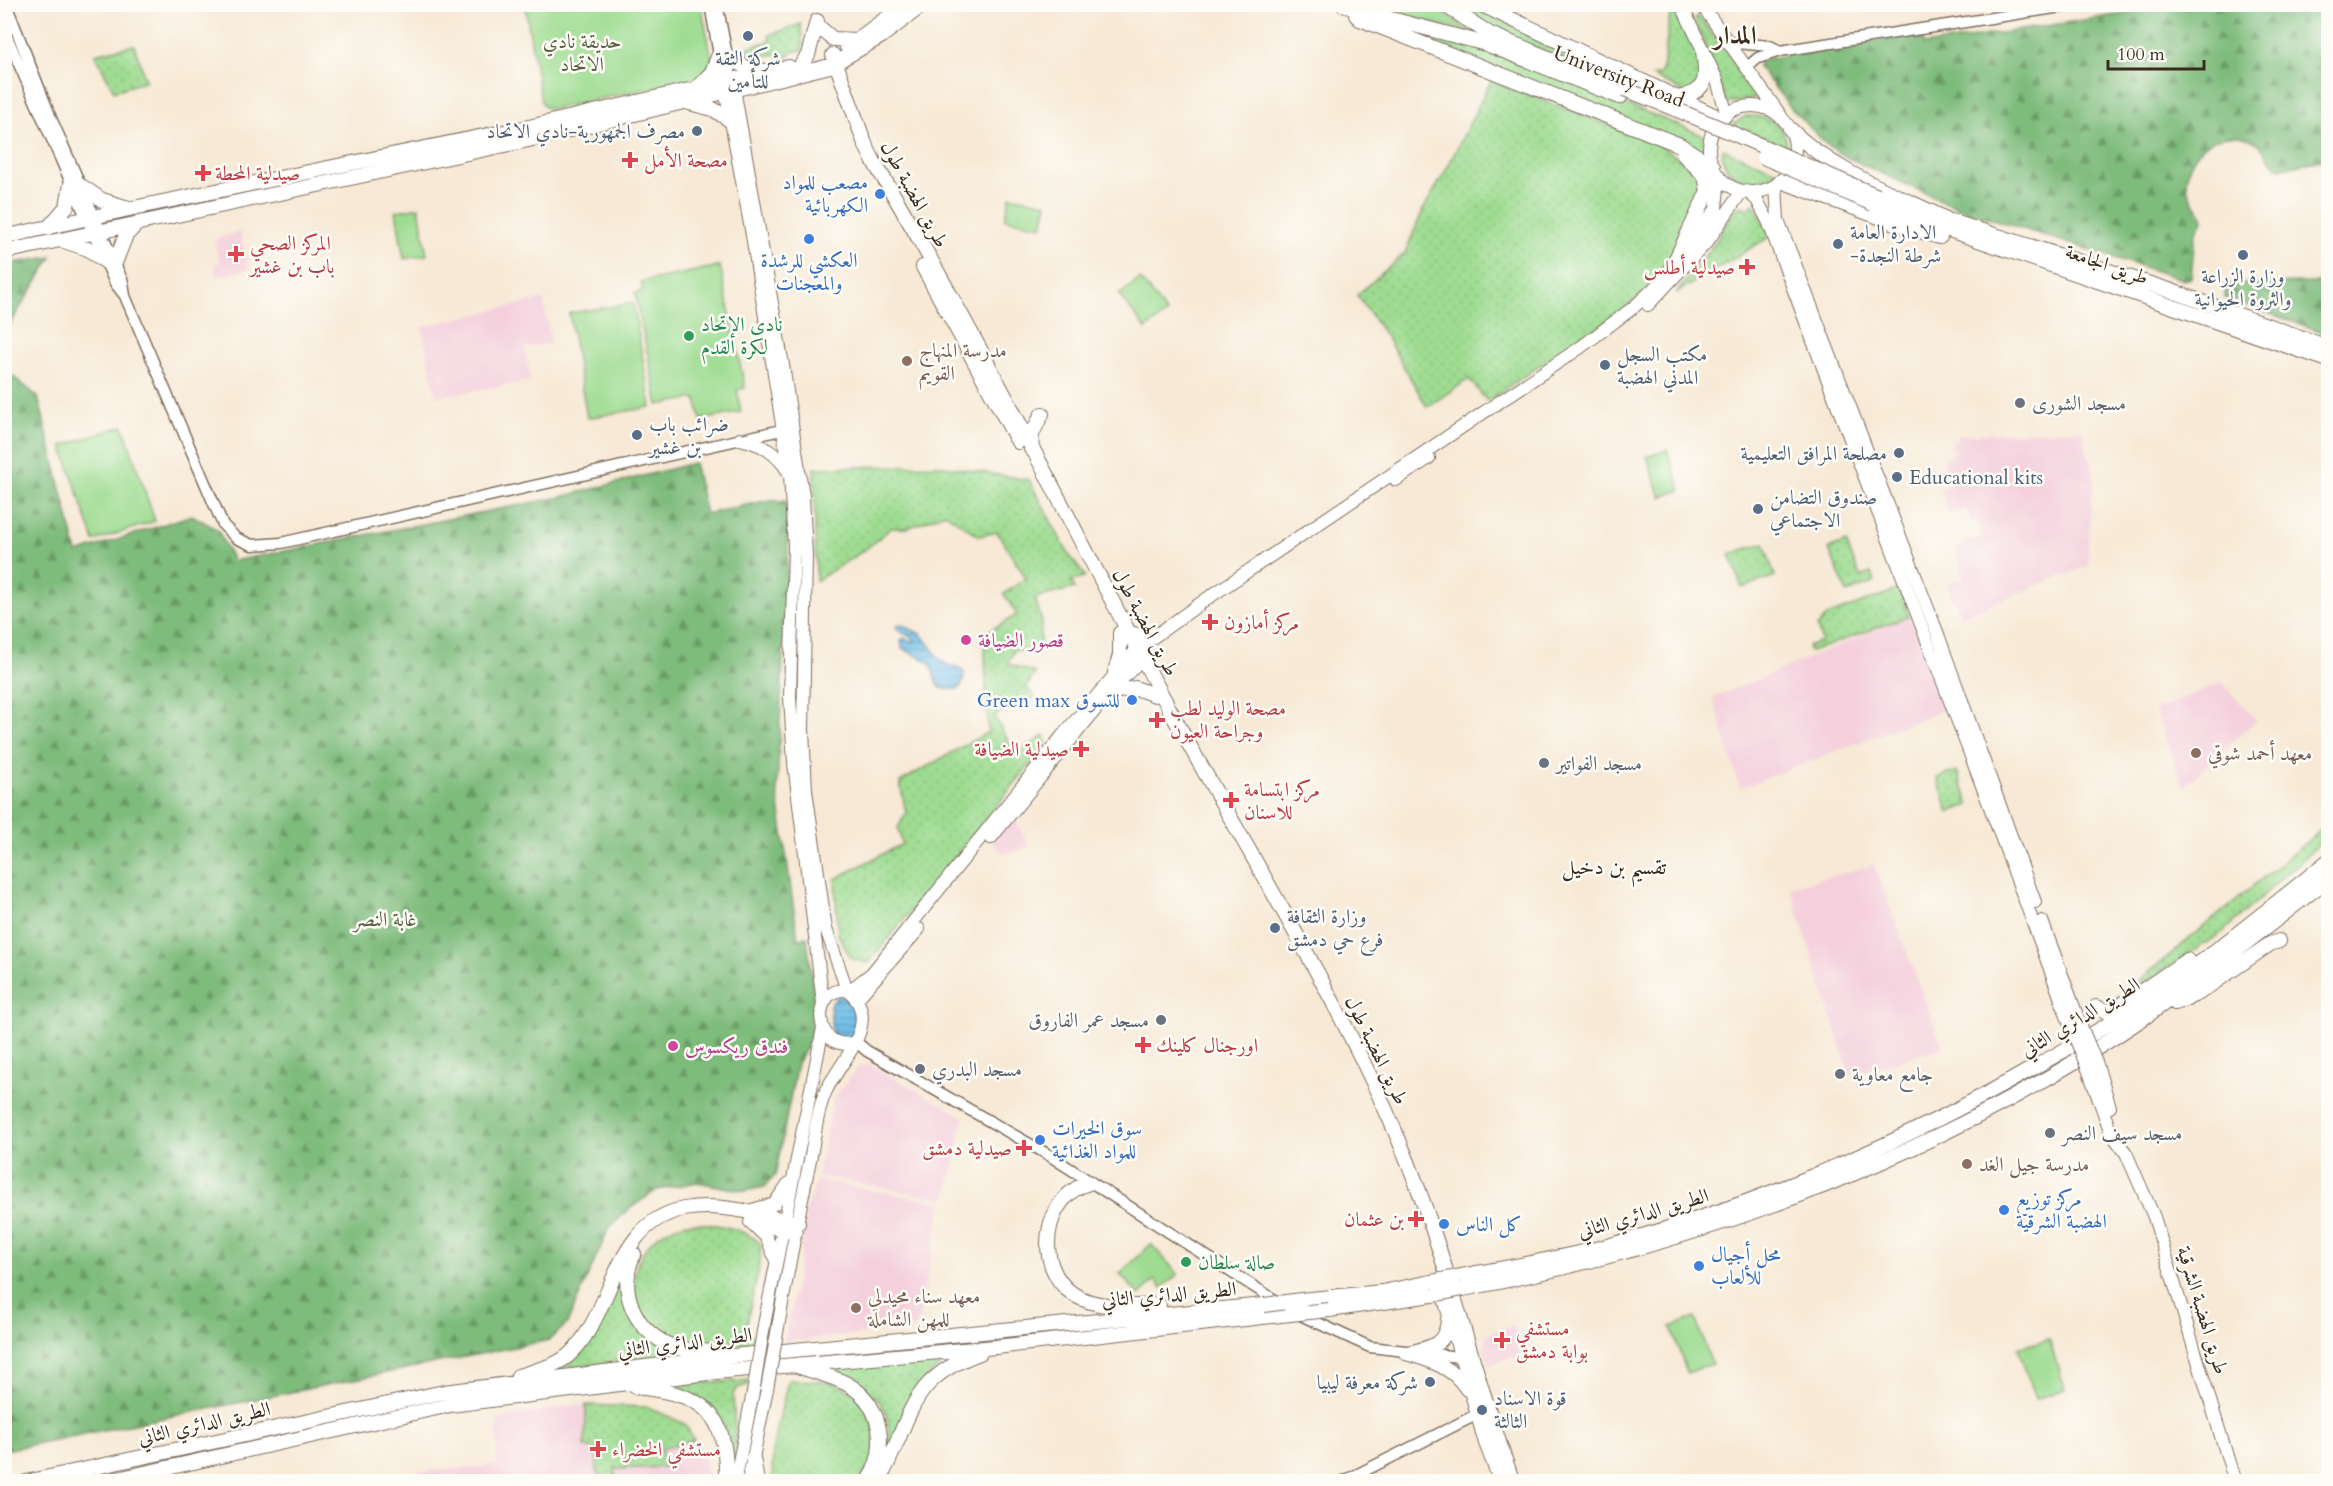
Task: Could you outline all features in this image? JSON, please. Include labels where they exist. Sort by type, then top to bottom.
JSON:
[{"type":"highway","points":[[4,252],[398,169],[684,102],[770,71],[832,60],[906,4]]},
{"type":"highway","points":[[4,237],[130,208],[434,147],[694,90],[729,87],[832,60],[875,41],[924,4]]},
{"type":"highway","name":"University Road","points":[[1343,4],[1357,10],[1486,44],[1622,93]]},
{"type":"highway","name":"University Road","points":[[1443,4],[1490,34],[1622,93],[1876,200]]},
{"type":"highway","points":[[1480,4],[1724,117]]},
{"type":"highway","points":[[1357,10],[1356,15],[1360,19],[1484,70],[1652,133],[1697,154],[1716,171]]},
{"type":"highway","points":[[801,65],[808,55],[818,24],[833,39],[859,40]]},
{"type":"highway","points":[[1679,98],[1692,94],[1702,86],[1706,74],[1703,51]]},
{"type":"highway","points":[[694,90],[707,78],[723,57],[747,68],[770,71]]},
{"type":"highway","name":"طريق الهضبة طول","points":[[832,60],[865,144],[980,350],[1125,633]]},
{"type":"highway","name":"طريق الهضبة طول","points":[[832,60],[872,177],[1341,1017],[1372,1079],[1415,1183],[1467,1358],[1473,1398],[1501,1482]]},
{"type":"highway","points":[[684,102],[713,109],[731,121]]},
{"type":"highway","points":[[1786,124],[1803,142],[1837,166],[1947,220]]},
{"type":"highway","points":[[1652,133],[1690,160],[1702,171],[1707,183],[1705,202],[1669,274]]},
{"type":"highway","points":[[1778,183],[1906,227],[1951,239],[1994,246]]},
{"type":"highway","points":[[48,228],[67,206],[77,186],[102,200],[130,208]]},
{"type":"highway","name":"طريق الجامعة","points":[[1876,200],[2172,291],[2328,347]]},
{"type":"highway","name":"طريق الجامعة","points":[[1876,200],[1994,246],[2328,360]]},
{"type":"highway","points":[[59,241],[88,249],[111,263],[126,235],[140,222]]},
{"type":"highway","points":[[1031,449],[1032,434],[1042,414]]},
{"type":"highway","points":[[1115,672],[1125,633],[1141,636],[1156,634]]},
{"type":"highway","name":"طريق الهضبة طول","points":[[1138,656],[1155,695],[1334,1017],[1372,1094],[1411,1183],[1448,1310],[1513,1482]]},
{"type":"highway","points":[[1109,693],[1136,688],[1155,695]]},
{"type":"highway","name":"الطريق الدائري الثاني","points":[[104,1482],[450,1404],[792,1364],[996,1347],[1290,1314],[1460,1283],[1647,1235],[1754,1199],[1872,1151],[1990,1093],[2080,1042],[2142,1003],[2246,927],[2328,861]]},
{"type":"highway","name":"الطريق الدائري الثاني","points":[[26,1482],[394,1401],[488,1386],[742,1355],[927,1339],[1460,1283],[1556,1271],[1648,1247],[1700,1232],[1822,1188],[1914,1147],[2013,1097],[2158,1008],[2234,954],[2328,879]]},
{"type":"highway","points":[[2096,1007],[2106,1011],[2114,1010],[2206,947],[2246,927]]},
{"type":"highway","points":[[2158,1008],[2199,993],[2270,944],[2279,941]]},
{"type":"highway","points":[[1083,1179],[1067,1194],[1049,1228],[1048,1252],[1056,1275],[1072,1293],[1103,1304],[1212,1310]]},
{"type":"highway","points":[[488,1386],[554,1364],[571,1354],[594,1323],[622,1257],[651,1223],[668,1213],[704,1207],[790,1226]]},
{"type":"highway","points":[[742,1355],[677,1348],[658,1340],[634,1313],[627,1297],[626,1281],[628,1268],[642,1242],[668,1222],[704,1215],[746,1216]]},
{"type":"highway","points":[[1406,1353],[1436,1345],[1442,1340],[1447,1327],[1448,1310]]},
{"type":"highway","points":[[878,1482],[915,1401],[924,1387],[934,1376],[950,1365],[996,1347]]},
{"type":"highway","points":[[1406,1353],[1427,1359],[1452,1372],[1473,1398]]},
{"type":"highway","points":[[792,1364],[850,1386],[872,1408],[878,1421],[881,1440],[878,1459],[867,1482]]},
{"type":"highway","points":[[608,1384],[671,1390],[700,1404],[719,1428],[724,1444],[726,1482]]},
{"type":"highway","points":[[753,1458],[758,1482]]},
{"type":"main road","points":[[1681,4],[1717,80],[1724,117]]},
{"type":"main road","points":[[823,1003],[833,992],[850,994],[896,958],[1067,738],[1115,672],[1583,350],[1662,293],[1707,242],[1745,191],[1767,189],[1778,183],[1790,170],[1794,156],[1794,142],[1786,124],[1704,9],[1693,15],[1691,26]]},
{"type":"main road","points":[[729,87],[731,121],[788,429],[794,590],[790,697],[814,893],[823,1003],[823,1028],[793,1172],[790,1226],[778,1327],[748,1482]]},
{"type":"main road","points":[[729,87],[805,528],[801,790]]},
{"type":"main road","points":[[850,994],[872,973],[1067,738],[1109,693],[1156,634],[1583,350],[1669,274],[1716,209],[1716,171],[1710,141],[1724,117],[1749,107],[1767,110],[1786,124]]},
{"type":"main road","points":[[1716,171],[1725,183],[1745,191],[1757,200],[1768,221],[1818,359],[1874,497],[2077,1028]]},
{"type":"main road","points":[[1778,183],[1778,220],[1937,632],[2077,1028]]},
{"type":"main road","points":[[740,439],[758,444],[773,453],[790,475]]},
{"type":"main road","points":[[790,697],[803,697]]},
{"type":"main road","points":[[735,1482],[776,1261],[790,1226],[825,1092],[856,1039],[861,1017],[839,969],[814,893]]},
{"type":"main road","points":[[839,969],[858,976],[872,973]]},
{"type":"main road","points":[[823,1028],[827,1035],[840,1044],[856,1039]]},
{"type":"main road","name":"طريق الهضبة الشرقية","points":[[2077,1028],[2123,1148],[2154,1217],[2235,1482]]},
{"type":"main road","points":[[805,1115],[819,1118]]},
{"type":"main road","points":[[776,1261],[767,1238],[746,1216],[774,1204],[793,1172]]},
{"type":"street","points":[[6,4],[77,186]]},
{"type":"street","points":[[710,4],[729,87]]},
{"type":"street","points":[[717,4],[723,57]]},
{"type":"street","points":[[1746,68],[1758,58],[1780,51],[2081,4]]},
{"type":"street","points":[[4,30],[77,186],[111,263],[117,286],[125,296],[223,525],[236,538],[252,545],[281,543],[788,429]]},
{"type":"street","points":[[1726,42],[1770,46],[1780,51]]},
{"type":"street","points":[[856,1039],[880,1059],[1032,1145],[1299,1315],[1370,1347],[1406,1353],[1467,1358]]},
{"type":"street","points":[[1342,1482],[1478,1414]]},
{"type":"shaded area","points":[[240,232],[249,269],[217,277],[214,264],[220,262],[214,239]]},
{"type":"shaded area","points":[[543,299],[551,343],[525,348],[531,381],[436,397],[422,327]]},
{"type":"shaded area","points":[[2082,430],[2094,479],[2088,539],[2088,566],[1960,616],[1947,584],[1965,577],[1954,548],[1984,536],[1977,521],[1971,522],[1966,508],[1949,513],[1940,489],[1951,484],[1942,460],[1955,453],[1951,443],[1960,435]]},
{"type":"shaded area","points":[[1909,616],[1949,708],[1740,788],[1713,698]]},
{"type":"shaded area","name":"معهد أحمد شوقي","points":[[2222,682],[2256,720],[2184,787],[2155,710]]},
{"type":"shaded area","points":[[1015,819],[1029,847],[1004,854],[992,842]]},
{"type":"shaded area","points":[[1874,865],[1943,1048],[1850,1075],[1790,887]]},
{"type":"shaded area","points":[[869,1064],[964,1117],[946,1199],[817,1176],[833,1100],[858,1067]]},
{"type":"shaded area","points":[[817,1180],[942,1203],[917,1328],[784,1342],[799,1269],[806,1208]]},
{"type":"shaded area","name":"مستشفي بوابة دمشق","points":[[1514,1326],[1525,1353],[1489,1365],[1483,1346],[1487,1334]]},
{"type":"shaded area","name":"مستشفي الخضراء","points":[[570,1405],[648,1407],[685,1424],[705,1458],[708,1481],[416,1482],[414,1472],[497,1465],[497,1420]]},
{"type":"green space","name":"حديقة نادي الاتحاد","points":[[525,5],[701,5],[712,58],[707,76],[552,109],[545,107],[541,101]]},
{"type":"green space","points":[[1365,5],[1430,5],[1478,34],[1372,8]]},
{"type":"green space","points":[[1448,5],[1469,5],[1711,121],[1512,38]]},
{"type":"green space","points":[[2180,5],[2253,5],[2255,9],[2285,5],[2328,5],[2328,159],[2280,168],[2272,162],[2258,144],[2247,138],[2235,136],[2212,141],[2202,148],[2195,156],[2187,179],[2189,195],[2204,219],[2195,234],[2191,278],[2184,280],[1958,208],[1848,158],[1827,145],[1791,108],[1758,66],[1760,60],[1922,33],[1924,45]]},
{"type":"green space","points":[[1671,6],[1702,63],[1705,77],[1687,94],[1653,76],[1660,74],[1663,68]]},
{"type":"green space","points":[[1698,16],[1761,96],[1727,104],[1695,19]]},
{"type":"green space","points":[[801,24],[803,50],[790,52],[790,57],[773,54],[750,60],[748,47],[770,41],[769,35]]},
{"type":"green space","points":[[1382,25],[1489,48],[1707,137],[1705,151]]},
{"type":"green space","points":[[134,45],[146,81],[114,91],[95,54]]},
{"type":"green space","points":[[1491,81],[1660,144],[1699,175],[1701,193],[1673,253],[1646,291],[1613,317],[1487,401],[1469,379],[1427,407],[1387,338],[1357,295],[1405,253],[1423,210]]},
{"type":"green space","points":[[1746,116],[1762,117],[1774,122],[1783,132],[1787,147],[1732,125]]},
{"type":"green space","points":[[1723,149],[1777,171],[1761,180],[1741,178],[1727,168],[1723,159]]},
{"type":"green space","points":[[1010,196],[1047,203],[1042,226],[1005,219]]},
{"type":"green space","points":[[1754,204],[1771,236],[1676,293],[1712,247],[1735,209],[1741,206],[1748,209]]},
{"type":"green space","points":[[419,207],[427,255],[404,259],[396,211]]},
{"type":"green space","points":[[52,257],[5,332],[5,264]]},
{"type":"green space","points":[[720,266],[745,388],[737,390],[741,412],[701,420],[696,398],[658,405],[635,293],[643,291],[641,282]]},
{"type":"green space","points":[[1140,279],[1167,313],[1146,329],[1119,295]]},
{"type":"green space","points":[[2328,283],[2328,334],[2225,298],[2225,284]]},
{"type":"green space","points":[[633,303],[651,407],[587,418],[569,313]]},
{"type":"green space","name":"غابة النصر","points":[[4,369],[38,397],[77,553],[192,515],[218,530],[233,561],[561,497],[694,463],[706,514],[769,500],[786,501],[788,552],[777,790],[798,939],[807,937],[814,995],[810,1043],[797,1063],[775,1176],[764,1187],[745,1191],[697,1182],[657,1190],[628,1210],[609,1228],[567,1324],[549,1340],[5,1450]]},
{"type":"green space","points":[[123,426],[155,521],[94,541],[62,446]]},
{"type":"green space","points":[[1667,450],[1681,490],[1661,497],[1647,457]]},
{"type":"green space","points":[[938,465],[1029,480],[1069,555],[1085,576],[1071,582],[1075,588],[1035,598],[1041,619],[1040,652],[1014,650],[1008,664],[1035,673],[1026,688],[1035,696],[1025,710],[1014,700],[994,717],[1009,742],[1019,752],[1045,735],[1046,745],[869,963],[852,959],[838,935],[835,879],[902,844],[898,828],[906,813],[900,782],[988,732],[984,634],[1017,615],[1004,594],[1026,578],[997,532],[979,536],[945,513],[908,528],[891,528],[866,549],[816,581],[814,468]]},
{"type":"green space","points":[[1846,542],[1860,577],[1871,573],[1875,582],[1847,593],[1829,549]]},
{"type":"green space","points":[[1764,543],[1775,576],[1742,588],[1730,554]]},
{"type":"green space","points":[[1899,589],[1909,616],[1810,652],[1808,646],[1822,641],[1817,627],[1827,616]]},
{"type":"green space","points":[[1957,771],[1969,805],[1949,812],[1937,778]]},
{"type":"green space","points":[[2328,824],[2328,836],[2223,932],[2108,1006]]},
{"type":"green space","points":[[687,1223],[726,1227],[744,1233],[760,1243],[759,1266],[747,1326],[748,1333],[755,1337],[753,1344],[701,1344],[681,1341],[653,1325],[641,1309],[635,1292],[635,1274],[640,1257],[651,1242],[667,1230]]},
{"type":"green space","points":[[1151,1244],[1178,1274],[1162,1288],[1155,1280],[1139,1295],[1120,1274]]},
{"type":"green space","points":[[626,1258],[628,1307],[690,1355],[555,1368],[583,1350],[591,1341],[604,1319]]},
{"type":"green space","points":[[1695,1318],[1712,1364],[1687,1373],[1671,1327]]},
{"type":"green space","points":[[2049,1339],[2065,1389],[2035,1399],[2018,1348]]},
{"type":"green space","points":[[955,1355],[929,1375],[920,1386],[906,1412],[888,1456],[888,1420],[884,1408],[869,1391],[827,1368]]},
{"type":"green space","points":[[749,1380],[748,1385],[737,1388],[733,1394],[736,1450],[734,1462],[726,1433],[715,1412],[697,1397],[670,1385]]},
{"type":"green space","points":[[788,1380],[819,1381],[841,1386],[858,1398],[866,1409],[874,1434],[874,1447],[867,1471],[859,1481],[772,1481],[773,1447]]},
{"type":"green space","points":[[586,1405],[648,1407],[685,1424],[694,1440],[661,1449],[666,1467],[615,1469],[616,1481],[605,1481],[604,1476],[597,1473],[597,1450],[585,1447]]},
{"type":"water","points":[[900,624],[921,634],[939,658],[949,666],[958,667],[964,672],[963,683],[958,689],[939,687],[929,662],[902,648],[901,640],[904,638],[914,642],[914,638],[896,627]]},
{"type":"water","points":[[838,997],[845,997],[849,1001],[855,1010],[856,1020],[853,1036],[841,1040],[832,1033],[830,1005]]},
{"type":"place","name":"شركة الثقة للتأمين","points":[[748,36]]},
{"type":"place","name":"مصرف الجمهورية-نادي الاتحاد","points":[[697,131]]},
{"type":"place","name":"مصحة الأمل","points":[[630,160]]},
{"type":"place","name":"صيدلية المحطة","points":[[203,173]]},
{"type":"place","name":"مصعب للمواد الكهربائية","points":[[880,194]]},
{"type":"place","name":"العكشي للرشدة والمعجنات","points":[[809,239]]},
{"type":"place","name":"الادارة العامة -شرطة النجدة","points":[[1838,244]]},
{"type":"place","name":"المركز الصحي باب بن غشير","points":[[236,254]]},
{"type":"place","name":"وزارة الزراعة والثروة الحيوانية","points":[[2243,255]]},
{"type":"place","name":"صيدلية أطلس","points":[[1747,267]]},
{"type":"place","name":"نادي الإتحاد لكرة القدم","points":[[689,336]]},
{"type":"place","name":"مدرسة المنهاج القويم","points":[[907,361]]},
{"type":"place","name":"مكتب السجل المدني الهضبة","points":[[1605,365]]},
{"type":"place","name":"مسجد الشورى","points":[[2020,403]]},
{"type":"place","name":"ضرائب باب بن غشير","points":[[637,435]]},
{"type":"place","name":"مصلحة المرافق التعليمية","points":[[1899,453]]},
{"type":"place","name":"Educational kits","points":[[1897,477]]},
{"type":"place","name":"صندوق التضامن الاجتماعي","points":[[1758,509]]},
{"type":"place","name":"مركز أمازون","points":[[1210,622]]},
{"type":"place","name":"قصور الضيافة","points":[[966,640]]},
{"type":"place","name":"Green max للتسوق","points":[[1132,700]]},
{"type":"place","name":"مصحة الوليد لطب وجراحة العيون","points":[[1157,720]]},
{"type":"place","name":"صيدلية الضيافة","points":[[1081,749]]},
{"type":"place","name":"معهد أحمد شوقي","points":[[2196,753]]},
{"type":"place","name":"مسجد الفواتير","points":[[1544,763]]},
{"type":"place","name":"مركز ابتسامة للاسنان","points":[[1231,800]]},
{"type":"place","name":"وزارة الثقافة فرع حي دمشق","points":[[1275,928]]},
{"type":"place","name":"مسجد عمر الفاروق","points":[[1161,1020]]},
{"type":"place","name":"اورجنال كلينك","points":[[1143,1045]]},
{"type":"place","name":"فندق ريكسوس","points":[[673,1046]]},
{"type":"place","name":"مسجد البدري","points":[[920,1069]]},
{"type":"place","name":"جامع معاوية","points":[[1840,1074]]},
{"type":"place","name":"مسجد سيف النصر","points":[[2050,1133]]},
{"type":"place","name":"سوق الخيرات للمواد الغذائية","points":[[1040,1140]]},
{"type":"place","name":"صيدلية دمشق","points":[[1024,1148]]},
{"type":"place","name":"مدرسة جيل الغد","points":[[1967,1164]]},
{"type":"place","name":"مركز توزيع الهضبة الشرقية","points":[[2004,1210]]},
{"type":"place","name":"بن عثمان","points":[[1416,1219]]},
{"type":"place","name":"كل الناس","points":[[1444,1224]]},
{"type":"place","name":"صالة سلطان","points":[[1186,1262]]},
{"type":"place","name":"محل أجيال للألعاب","points":[[1699,1266]]},
{"type":"place","name":"معهد سناء محيدلي للمهن الشاملة","points":[[856,1308]]},
{"type":"place","name":"مستشفي بوابة دمشق","points":[[1502,1340]]},
{"type":"place","name":"شركة معرفة ليبيا","points":[[1430,1382]]},
{"type":"place","name":"قوة الاسناد الثالثة","points":[[1482,1410]]},
{"type":"place","name":"مستشفي الخضراء","points":[[598,1449]]},
{"type":"district","name":"المدار","points":[[1735,35]]},
{"type":"district","name":"تقسيم بن دخيل","points":[[1614,867]]}]
